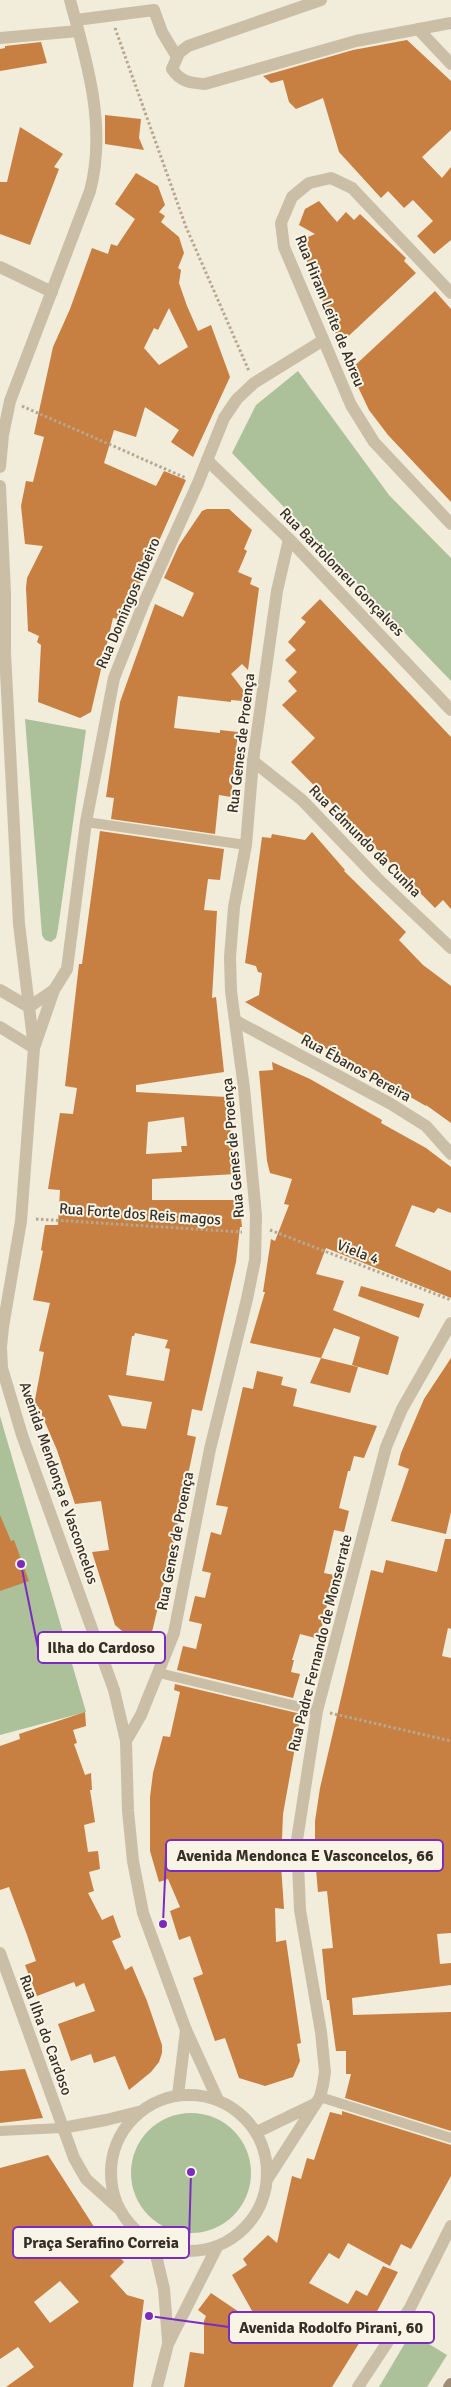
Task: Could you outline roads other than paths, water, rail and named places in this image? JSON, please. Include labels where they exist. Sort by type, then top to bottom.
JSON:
[{"type":"street","points":[[0,467],[3,434],[10,401],[90,191],[95,172],[95,112],[85,54],[70,0]]},
{"type":"street","points":[[321,0],[188,46],[177,56],[172,69],[177,76],[192,84],[205,84],[308,53],[451,23]]},
{"type":"street","points":[[0,38],[77,26],[111,16],[154,10],[162,32],[177,56]]},
{"type":"street","points":[[418,29],[451,64]]},
{"type":"street","name":"Rua Hiram Leite de Abreu","points":[[451,293],[352,188],[331,178],[309,183],[292,197],[281,223],[284,247],[322,341],[351,405],[374,442],[451,524]]},
{"type":"street","points":[[0,267],[52,292]]},
{"type":"street","name":"Rua Domingos Ribeiro","points":[[34,1048],[54,990],[66,969],[86,822],[114,678],[143,605],[198,483],[224,418],[237,399],[254,383],[322,341]]},
{"type":"street","name":"Rua Bartolomeu Gonçalves","points":[[207,460],[288,538],[451,710]]},
{"type":"street","name":"Avenida Mendonça e Vasconcelos","points":[[0,486],[5,593],[2,651],[19,924],[34,1048],[22,1218],[3,1327],[1,1347],[2,1368],[22,1435],[114,1690],[126,1741],[128,1811],[143,1913],[186,2030],[218,2100]]},
{"type":"street","name":"Rua Genes de Proença","points":[[126,1741],[141,1715],[174,1633],[210,1449],[247,1300],[254,1260],[256,1233],[244,1088],[231,991],[230,957],[234,907],[246,845],[253,761],[277,591],[288,538]]},
{"type":"street","name":"Rua Edmundo da Cunha","points":[[253,761],[302,800],[377,878],[451,948]]},
{"type":"street","points":[[0,990],[29,1007]]},
{"type":"street","name":"Rua Domingos Ribeiro","points":[[29,1007],[54,990]]},
{"type":"street","name":"Rua Ébanos Pereira","points":[[236,1021],[391,1104],[426,1126],[451,1154]]},
{"type":"street","points":[[0,1027],[34,1048]]},
{"type":"street","name":"Rua Padre Fernando de Monserrate","points":[[268,2178],[317,2100],[325,2072],[321,2032],[300,1910],[297,1840],[317,1711],[386,1447],[402,1409],[451,1323]]},
{"type":"street","name":"Rua Ilha do Cardoso","points":[[0,1953],[62,2128],[79,2169],[86,2179],[120,2210]]},
{"type":"street","name":"Avenida Mendonça e Vasconcelos","points":[[178,2095],[186,2030]]},
{"type":"street","points":[[62,2128],[106,2120],[140,2111],[158,2101],[178,2095],[199,2095],[218,2100],[240,2113],[257,2132],[266,2155],[268,2178],[264,2200],[253,2220],[237,2236],[217,2247],[188,2251],[173,2250],[153,2242],[140,2234],[120,2210],[114,2194],[111,2176],[112,2157],[123,2132],[140,2111]]},
{"type":"street","points":[[257,2132],[317,2100]]},
{"type":"street","points":[[358,2387],[410,2308],[451,2226]]},
{"type":"street","points":[[153,2242],[164,2289],[168,2344]]},
{"type":"street","points":[[157,2387],[168,2344],[217,2247]]},
{"type":"lane","points":[[86,822],[246,845]]},
{"type":"lane","points":[[159,1673],[317,1711]]},
{"type":"lane","points":[[317,2100],[451,2138]]},
{"type":"lane","points":[[0,2131],[62,2128]]},
{"type":"place","name":"Ilha do Cardoso","points":[[21,1564]]},
{"type":"place","name":"Avenida Mendonca E Vasconcelos, 66","points":[[163,1924]]},
{"type":"place","name":"Praça Serafino Correia","points":[[191,2172]]},
{"type":"place","name":"Avenida Rodolfo Pirani, 60","points":[[149,2316]]}]
